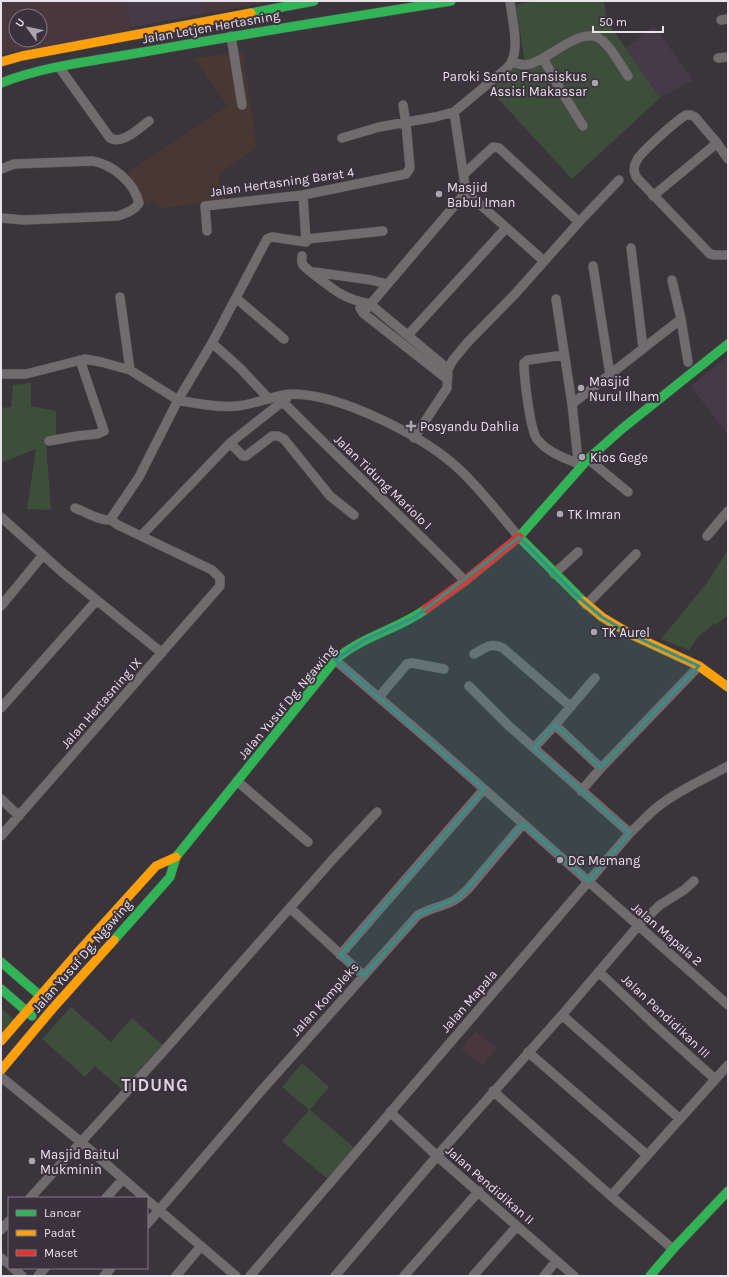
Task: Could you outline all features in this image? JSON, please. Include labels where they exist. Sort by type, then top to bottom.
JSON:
[{"type":"street","name":"Jalan Letjen Hertasning","points":[[1,83],[16,77],[58,67],[231,36],[314,1]]},
{"type":"street","name":"Jalan Letjen Hertasning","points":[[1,62],[38,53],[274,19],[451,1]]},
{"type":"street","points":[[342,138],[379,127],[406,123],[454,112],[508,68],[515,55],[510,1]]},
{"type":"street","points":[[512,62],[522,65],[530,64],[569,43],[590,35],[597,36],[601,39],[628,76]]},
{"type":"street","points":[[231,36],[242,105]]},
{"type":"street","points":[[718,58],[728,57]]},
{"type":"street","points":[[543,58],[582,126]]},
{"type":"street","points":[[58,67],[110,138],[117,140],[124,138],[148,121]]},
{"type":"street","name":"Jalan Hertasning Barat 4","points":[[207,231],[205,206],[303,195],[406,174],[410,168],[403,105]]},
{"type":"street","points":[[454,112],[466,192],[544,261]]},
{"type":"street","points":[[728,159],[717,143],[695,117],[686,115],[639,156],[634,168],[634,174],[710,254],[715,256],[728,255]]},
{"type":"street","points":[[654,196],[717,143]]},
{"type":"street","points":[[464,174],[493,147],[500,148],[579,222]]},
{"type":"street","points":[[1,169],[14,164],[92,161],[101,162],[112,168],[125,180],[133,189],[139,203],[129,212],[118,216],[24,220],[1,218]]},
{"type":"street","points":[[414,438],[447,388],[448,369],[453,360],[467,343],[515,294],[579,222],[619,180]]},
{"type":"street","points":[[363,313],[466,192]]},
{"type":"street","points":[[303,195],[307,240]]},
{"type":"street","points":[[408,335],[506,228]]},
{"type":"street","points":[[111,520],[113,514],[139,477],[178,400],[212,343],[269,237],[307,240],[383,231]]},
{"type":"street","points":[[631,248],[643,348]]},
{"type":"street","points":[[302,256],[301,261],[303,265],[339,293],[356,301],[370,304],[448,369]]},
{"type":"street","points":[[593,266],[610,375]]},
{"type":"street","points":[[312,272],[371,280],[387,284]]},
{"type":"street","points":[[672,280],[681,319],[688,362]]},
{"type":"street","points":[[120,297],[130,370]]},
{"type":"street","points":[[236,298],[284,339]]},
{"type":"street","points":[[556,299],[572,404],[579,466]]},
{"type":"street","points":[[356,301],[363,313],[447,379]]},
{"type":"street","points":[[572,404],[681,319]]},
{"type":"street","points":[[212,343],[240,368],[269,399]]},
{"type":"street","name":"Jalan Yusuf Dg. Ngawing","points":[[1,1041],[40,996],[87,956],[170,877],[176,857],[335,660],[346,650],[364,640],[415,617],[465,581],[519,537],[579,466],[728,344]]},
{"type":"street","points":[[564,355],[528,360],[524,363],[531,421],[534,435],[546,448],[579,466]]},
{"type":"street","points":[[49,440],[97,434],[104,431],[80,360]]},
{"type":"street","points":[[1,374],[26,374],[85,360],[116,365],[130,370],[178,400],[226,407],[238,406],[291,394],[315,398],[355,408],[382,419],[429,447],[460,470],[519,537],[586,605],[619,628],[699,666],[728,687]]},
{"type":"street","points":[[75,508],[106,520],[111,520],[142,535],[230,443],[283,402],[291,394]]},
{"type":"street","name":"Jalan Tidung Mariolo I","points":[[283,402],[465,581]]},
{"type":"street","points":[[230,443],[243,456],[246,456],[272,436],[278,436],[284,439],[330,496],[354,515]]},
{"type":"street","points":[[588,459],[628,492]]},
{"type":"street","points":[[707,536],[728,511]]},
{"type":"street","points":[[1,517],[97,600],[162,653]]},
{"type":"street","name":"Jalan Hertasning IX","points":[[1,836],[220,586],[220,578],[212,570],[142,535]]},
{"type":"street","points":[[554,574],[578,552]]},
{"type":"street","points":[[1,606],[43,554]]},
{"type":"street","points":[[586,605],[636,554]]},
{"type":"street","points":[[1,708],[97,600]]},
{"type":"street","points":[[474,654],[491,645],[497,645],[503,648],[571,707]]},
{"type":"street","name":"Jalan Mapala 2","points":[[335,660],[589,881],[728,1005]]},
{"type":"street","points":[[378,697],[407,664],[412,663],[444,669]]},
{"type":"street","points":[[582,791],[601,768],[699,666]]},
{"type":"street","points":[[534,748],[595,678]]},
{"type":"street","points":[[469,686],[534,748],[630,833]]},
{"type":"street","points":[[555,725],[601,768]]},
{"type":"street","name":"Jalan Mapala","points":[[250,1276],[630,833],[660,806],[688,787],[706,779],[728,766]]},
{"type":"street","points":[[238,781],[308,842]]},
{"type":"street","points":[[340,955],[484,790]]},
{"type":"street","points":[[1,799],[19,816]]},
{"type":"street","points":[[31,1197],[166,1048],[333,859],[377,812]]},
{"type":"street","name":"Jalan Kompleks","points":[[148,1223],[266,1085],[418,915],[460,897],[523,824]]},
{"type":"street","name":"Jalan Yusuf Dg. Ngawing","points":[[1,1070],[53,1008],[87,956],[156,866],[176,857]]},
{"type":"street","points":[[335,1276],[493,1091],[562,1015],[638,926],[660,905],[684,890],[694,881]]},
{"type":"street","points":[[290,908],[364,976]]},
{"type":"street","points":[[1,962],[53,1008]]},
{"type":"street","name":"Jalan Pendidikan III","points":[[599,972],[715,1079]]},
{"type":"street","points":[[1,989],[40,1024]]},
{"type":"street","points":[[562,1015],[680,1119]]},
{"type":"street","points":[[528,1052],[647,1156]]},
{"type":"street","points":[[611,1196],[728,1065]]},
{"type":"street","points":[[1,1077],[81,1142],[144,1197]]},
{"type":"street","points":[[493,1091],[673,1249]]},
{"type":"street","name":"Jalan Pendidikan II","points":[[390,1112],[437,1156],[574,1276]]},
{"type":"street","points":[[107,1197],[123,1179]]},
{"type":"street","points":[[404,1276],[478,1191]]},
{"type":"street","points":[[650,1276],[673,1249],[728,1191]]},
{"type":"street","points":[[148,1201],[236,1276]]},
{"type":"street","points":[[1,1230],[8,1222]]},
{"type":"street","points":[[473,1276],[517,1226]]},
{"type":"street","points":[[176,1276],[201,1246]]},
{"type":"street","points":[[544,1276],[556,1261]]},
{"type":"street","points":[[14,1269],[22,1276]]},
{"type":"highlighted area","points":[[519,537],[575,594],[602,617],[632,635],[699,666],[601,768],[555,725],[534,748],[630,833],[589,881],[523,824],[460,897],[418,915],[364,976],[340,955],[484,789],[335,660],[364,640],[415,617]]},
{"type":"shaded area","points":[[1,1],[125,1],[132,31],[48,46],[48,8],[8,8],[8,48],[35,48],[1,54]]},
{"type":"shaded area","points":[[125,1],[201,1],[203,14],[131,27]]},
{"type":"shaded area","points":[[201,1],[275,1],[203,14]]},
{"type":"shaded area","points":[[654,26],[693,80],[660,98],[626,48]]},
{"type":"shaded area","points":[[243,51],[256,147],[217,176],[226,199],[162,208],[152,200],[148,205],[121,177],[228,106],[195,59]]},
{"type":"shaded area","points":[[728,356],[728,435],[691,386]]},
{"type":"shaded area","points":[[475,1031],[497,1048],[483,1066],[461,1049]]},
{"type":"green space","points":[[535,1],[604,1],[607,21],[660,98],[572,179],[490,90],[524,58],[516,5]]},
{"type":"green space","points":[[31,383],[31,406],[56,411],[56,437],[46,442],[51,510],[27,509],[36,449],[1,463],[1,408],[11,407],[13,385]]},
{"type":"green space","points":[[728,550],[728,615],[716,625],[715,623],[698,637],[689,650],[661,639],[706,584]]},
{"type":"green space","points":[[71,1007],[111,1042],[132,1018],[167,1049],[127,1094],[95,1066],[85,1077],[42,1039]]},
{"type":"green space","points":[[1,1008],[15,1020],[1,1036]]},
{"type":"green space","points":[[302,1063],[329,1087],[310,1110],[356,1149],[329,1180],[282,1141],[309,1110],[282,1087]]},
{"type":"traffic: fast","points":[[251,13],[314,1]]},
{"type":"traffic: fast","points":[[1,83],[55,67],[262,31],[451,1]]},
{"type":"traffic: fast","points":[[583,601],[519,537],[588,459],[623,428],[728,344]]},
{"type":"traffic: fast","points":[[114,940],[170,877],[176,857],[335,660],[357,645],[426,609]]},
{"type":"traffic: fast","points":[[1,962],[45,1000]]},
{"type":"traffic: fast","points":[[1,989],[32,1016]]},
{"type":"traffic: fast","points":[[650,1276],[673,1249],[728,1191]]},
{"type":"traffic: slow","points":[[1,62],[22,56],[251,13]]},
{"type":"traffic: slow","points":[[583,601],[602,617],[632,635],[699,666],[728,687]]},
{"type":"traffic: slow","points":[[1,1041],[156,866],[176,857]]},
{"type":"traffic: slow","points":[[1,1070],[53,1008],[114,940]]},
{"type":"traffic: jam","points":[[426,609],[465,581],[519,537]]},
{"type":"place","name":"Paroki Santo Fransiskus Assisi Makassar","points":[[595,83]]},
{"type":"place","name":"Masjid Babul Iman","points":[[439,194]]},
{"type":"place","name":"Masjid Nurul Ilham","points":[[581,388]]},
{"type":"place","name":"Posyandu Dahlia","points":[[411,426]]},
{"type":"place","name":"Kios Gege","points":[[582,457]]},
{"type":"place","name":"TK Imran","points":[[560,514]]},
{"type":"place","name":"TK Aurel","points":[[594,632]]},
{"type":"place","name":"DG Memang","points":[[560,860]]},
{"type":"place","name":"Masjid Baitul Mukminin","points":[[32,1161]]},
{"type":"district","name":"TIDUNG","points":[[155,1085]]}]
